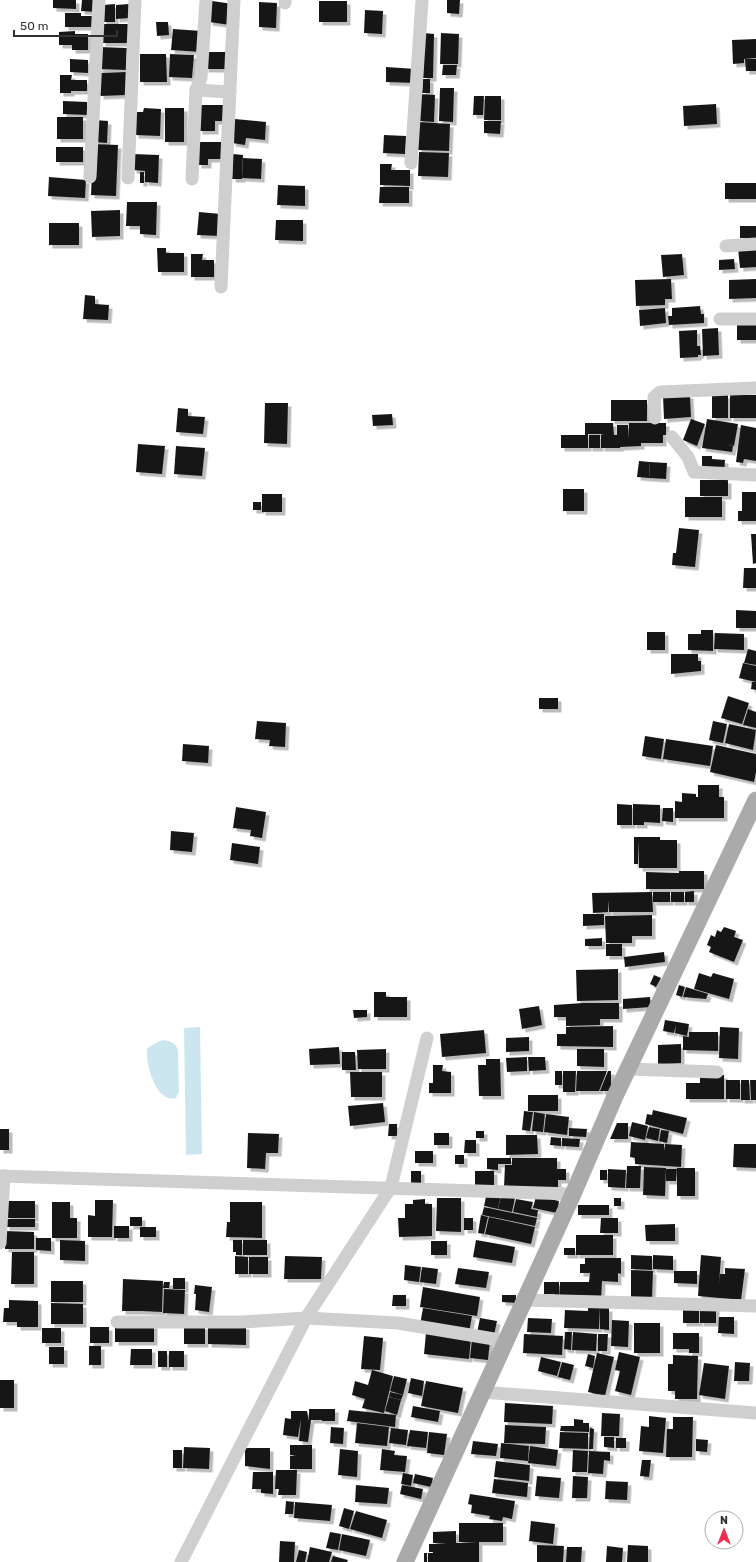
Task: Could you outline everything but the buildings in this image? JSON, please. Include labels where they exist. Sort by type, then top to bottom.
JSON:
[{"type":"main road","points":[[405,1562],[573,1194],[628,1069],[756,800]]},
{"type":"street","points":[[90,177],[99,0]]},
{"type":"street","points":[[128,178],[134,0]]},
{"type":"street","points":[[192,179],[196,90],[201,78],[206,0]]},
{"type":"street","points":[[221,287],[234,0]]},
{"type":"street","points":[[411,163],[422,0]]},
{"type":"street","points":[[196,90],[230,92]]},
{"type":"street","points":[[726,246],[756,244]]},
{"type":"street","points":[[720,319],[756,319]]},
{"type":"street","points":[[655,418],[654,397],[660,392],[756,388]]},
{"type":"street","points":[[672,437],[688,456],[694,472],[756,475]]},
{"type":"street","points":[[181,1562],[306,1318],[391,1187],[427,1038]]},
{"type":"street","points":[[628,1069],[717,1072]]},
{"type":"street","points":[[0,1243],[2,1176],[391,1187],[573,1194]]},
{"type":"street","points":[[524,1300],[756,1306]]},
{"type":"street","points":[[117,1322],[242,1322],[306,1318],[398,1323],[506,1341]]},
{"type":"street","points":[[482,1392],[756,1413]]},
{"type":"water","points":[[200,1027],[202,1154],[186,1155],[184,1028]]},
{"type":"water","points":[[162,1040],[172,1042],[178,1050],[179,1092],[176,1098],[169,1098],[163,1095],[153,1081],[150,1072],[147,1048]]}]
